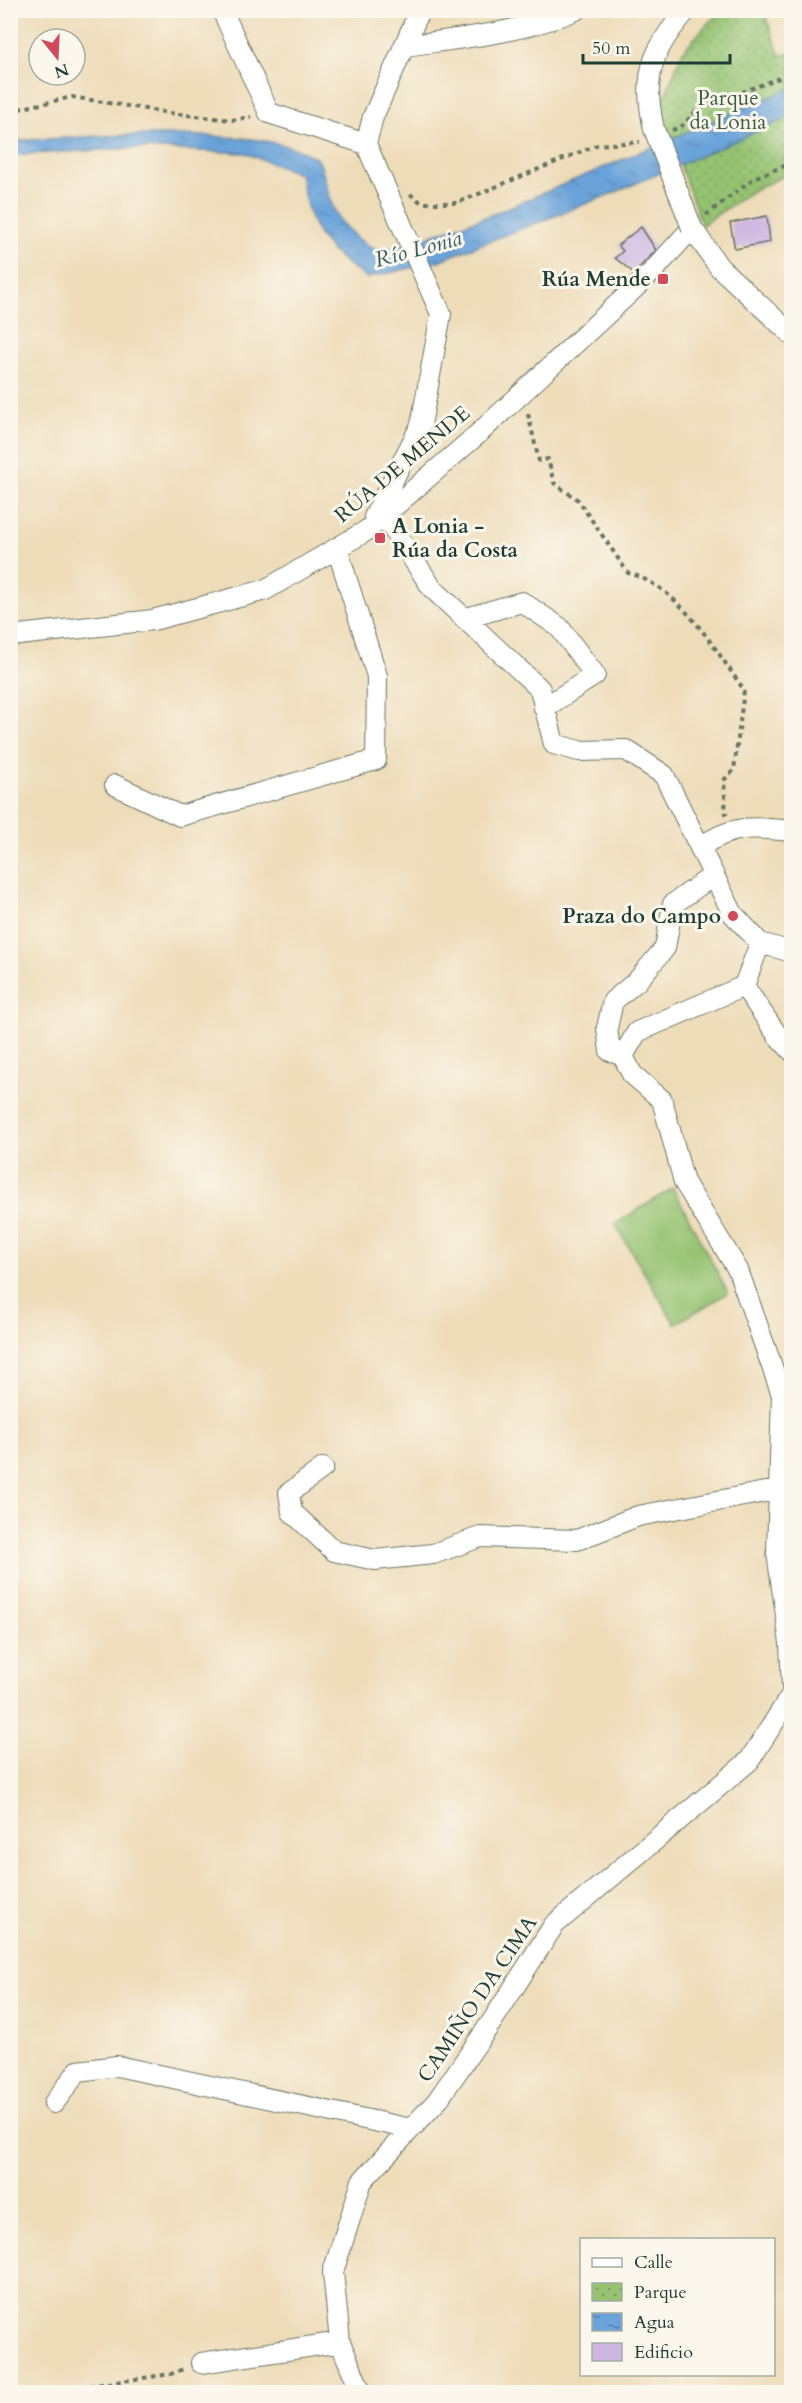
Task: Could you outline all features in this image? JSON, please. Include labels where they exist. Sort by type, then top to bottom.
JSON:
[{"type":"street","points":[[222,10],[269,113],[369,150]]},
{"type":"street","points":[[366,531],[421,425],[441,314],[369,150],[373,117],[420,10]]},
{"type":"street","points":[[405,46],[504,31],[564,16],[576,10]]},
{"type":"street","points":[[687,10],[661,43],[652,61],[647,82],[658,133],[692,228],[719,267],[792,335]]},
{"type":"street","name":"RÚA DE MENDE","points":[[10,636],[153,620],[265,590],[366,531],[523,392],[652,272],[692,228]]},
{"type":"street","points":[[384,515],[432,588],[540,689],[554,744],[579,751],[626,750],[664,775],[733,914],[760,943],[792,952]]},
{"type":"street","points":[[115,784],[180,816],[376,760],[377,676],[337,548]]},
{"type":"street","points":[[466,618],[522,602],[558,627],[595,675],[544,708]]},
{"type":"street","points":[[700,847],[722,832],[756,828],[792,831]]},
{"type":"street","points":[[714,875],[673,904],[665,948],[637,981],[613,1001],[607,1028],[610,1051],[623,1056],[632,1074],[662,1100],[684,1182],[738,1270],[782,1395],[781,1489],[777,1552],[790,1643],[792,1687]]},
{"type":"street","points":[[623,1056],[637,1032],[744,986],[760,943]]},
{"type":"street","points":[[744,986],[778,1036],[792,1051]]},
{"type":"street","points":[[323,1468],[289,1493],[292,1512],[334,1551],[375,1560],[433,1554],[480,1537],[577,1540],[638,1516],[781,1489]]},
{"type":"street","name":"CAMIÑO DA CIMA","points":[[361,2392],[340,2342],[333,2272],[362,2181],[437,2101],[554,1925],[749,1761],[792,1694]]},
{"type":"street","points":[[54,2103],[78,2071],[117,2066],[411,2130]]},
{"type":"street","points":[[201,2363],[340,2342]]},
{"type":"path","points":[[406,192],[422,204],[457,203],[597,145],[638,143],[658,133],[681,127],[698,110],[792,73]]},
{"type":"path","points":[[10,111],[72,97],[170,113],[232,120],[269,113]]},
{"type":"path","points":[[692,228],[718,204],[754,178],[792,163]]},
{"type":"path","points":[[523,392],[538,461],[548,459],[554,483],[578,500],[628,573],[645,577],[682,608],[744,690],[734,770],[724,780],[728,831]]},
{"type":"path","points":[[45,2392],[171,2374],[201,2363]]},
{"type":"green space","name":"Parque da Lonia","points":[[723,11],[764,11],[780,56],[791,53],[791,173],[755,189],[702,225],[664,122],[664,98],[683,51],[710,21]]},
{"type":"green space","points":[[673,1188],[728,1293],[675,1324],[615,1224]]},
{"type":"water","name":"Río Lonia","points":[[791,88],[791,117],[611,194],[433,263],[367,278],[338,256],[319,235],[308,210],[300,174],[245,153],[137,148],[11,155],[11,141],[85,137],[207,136],[278,143],[318,159],[339,219],[362,242],[382,252],[491,215]]},
{"type":"building","points":[[767,216],[770,242],[735,249],[730,223]]},
{"type":"building","points":[[641,227],[656,250],[634,273],[615,258],[623,251],[618,245]]},
{"type":"place","name":"Rúa Mende","points":[[663,279]]},
{"type":"place","name":"A Lonia - Rúa da Costa","points":[[380,538]]},
{"type":"place","name":"Praza do Campo","points":[[733,916]]}]
